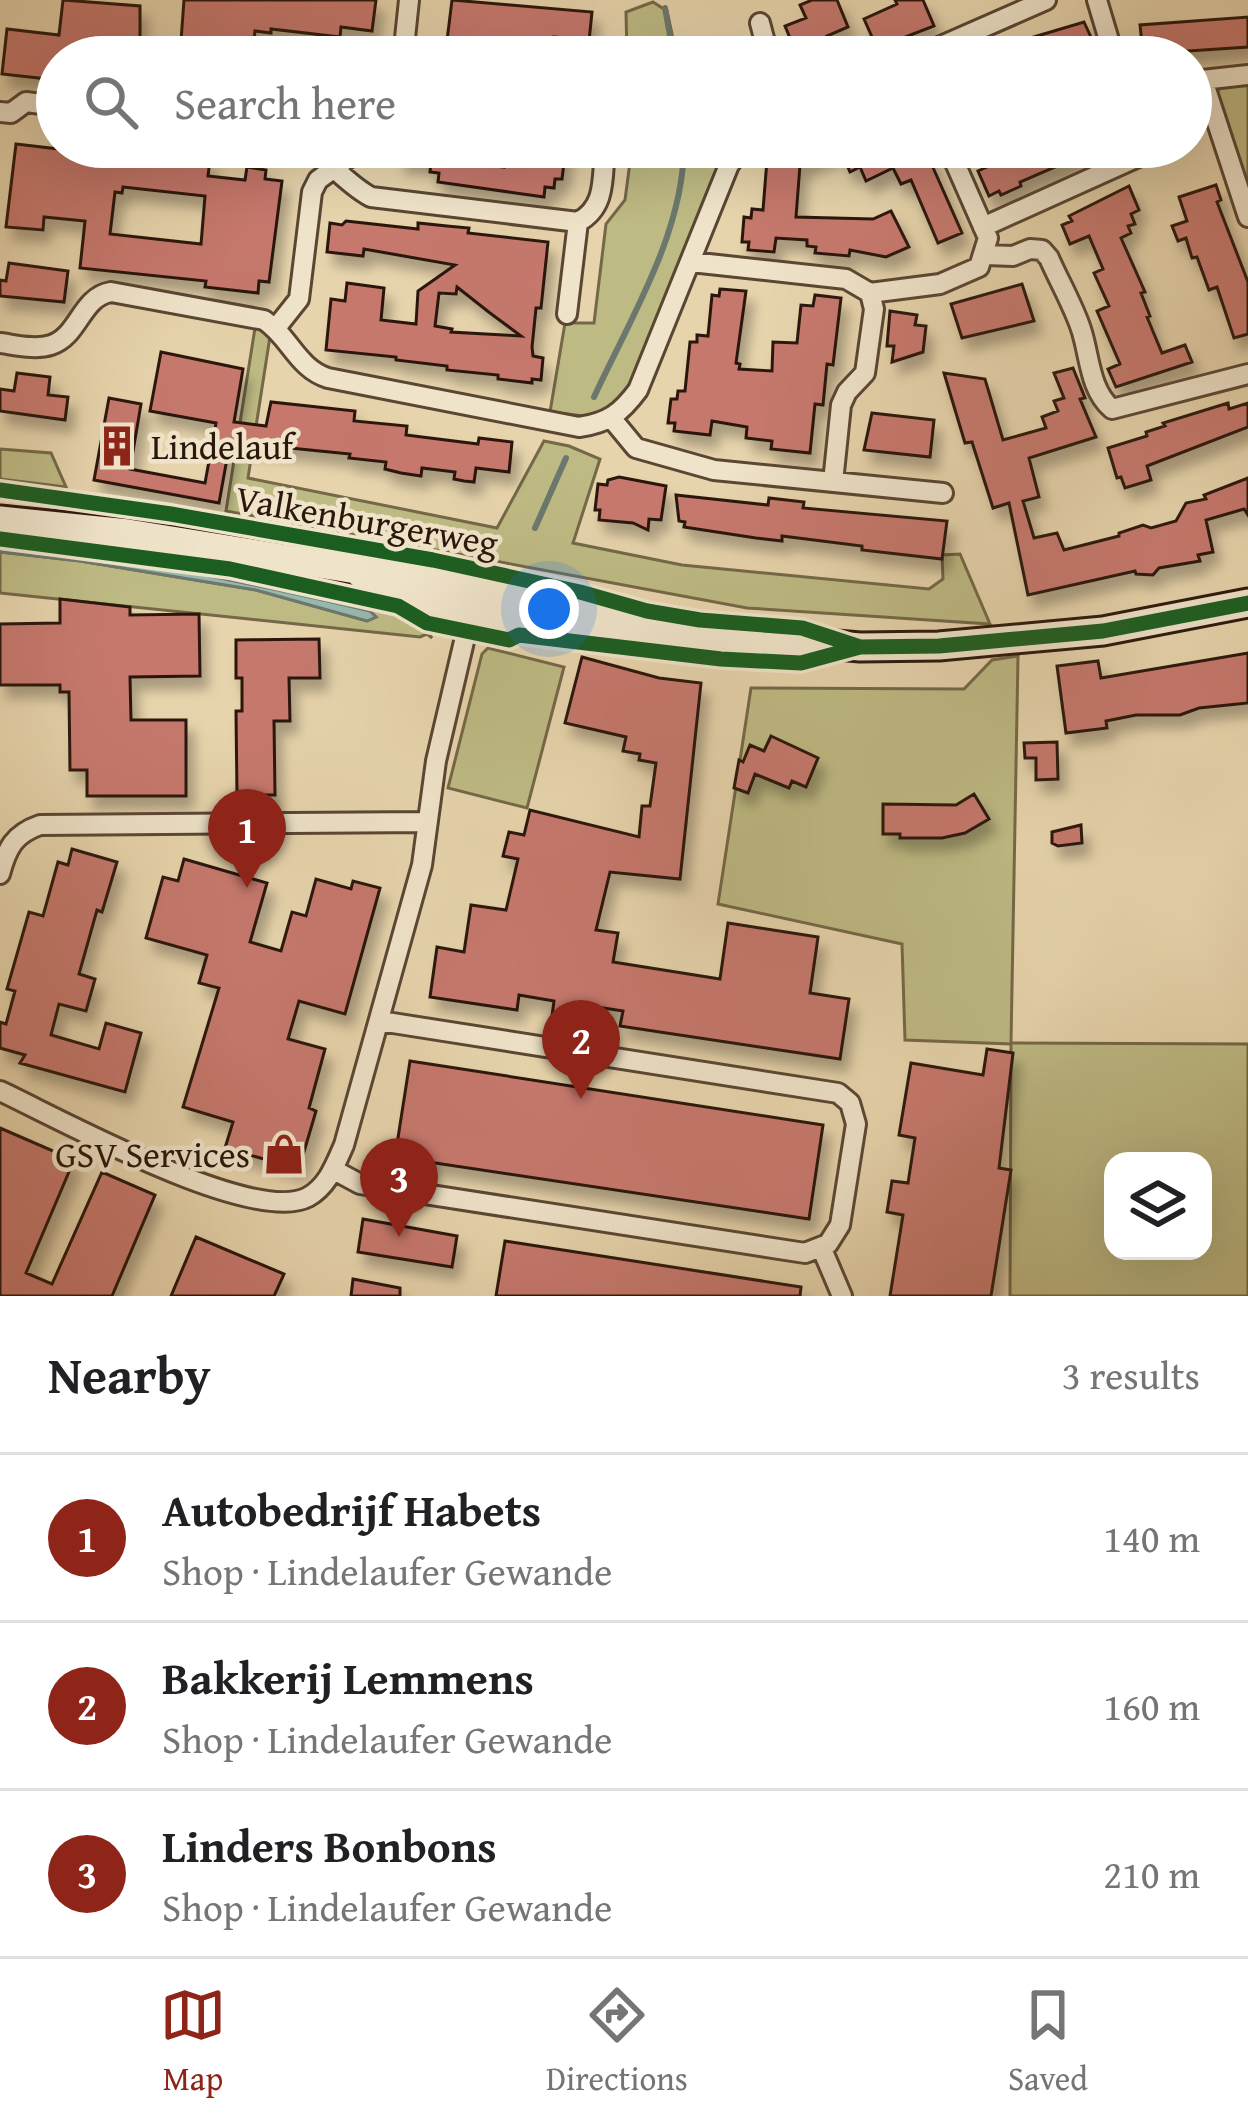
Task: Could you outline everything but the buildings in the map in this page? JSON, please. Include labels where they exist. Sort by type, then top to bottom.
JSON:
[{"type":"main road","name":"Valkenburgerweg","points":[[5,518],[246,549],[356,570],[379,566],[474,597],[580,605],[629,627],[810,644],[939,646],[1103,631],[1248,603]]},
{"type":"street","points":[[406,36],[410,0]]},
{"type":"street","points":[[964,36],[1046,0]]},
{"type":"street","points":[[1096,0],[1107,36]]},
{"type":"street","points":[[760,23],[763,36]]},
{"type":"street","points":[[1212,79],[1248,75]]},
{"type":"street","points":[[0,112],[11,112],[26,102],[36,103]]},
{"type":"street","points":[[1212,121],[1248,217]]},
{"type":"street","points":[[276,328],[299,299],[312,192],[318,180],[334,168]]},
{"type":"street","points":[[339,168],[371,197],[578,222],[594,214],[601,199],[603,168]]},
{"type":"street","points":[[0,343],[34,347],[63,340],[94,299],[111,292],[264,320],[276,328],[304,365],[328,378],[579,427],[612,419],[638,390],[728,168]]},
{"type":"street","points":[[869,293],[940,284],[980,267],[988,238],[957,168]]},
{"type":"street","points":[[983,227],[1114,168]]},
{"type":"street","points":[[566,314],[578,222]]},
{"type":"street","points":[[986,255],[1042,250],[1082,332],[1087,363],[1112,409],[1248,374]]},
{"type":"street","points":[[691,262],[846,279],[869,293],[874,310],[865,373],[841,405],[833,482]]},
{"type":"street","points":[[612,419],[636,448],[714,470],[944,493]]},
{"type":"street","points":[[0,1091],[193,1180],[248,1198],[283,1204],[305,1199],[322,1187],[334,1170],[422,866],[436,761],[474,597]]},
{"type":"street","points":[[0,874],[8,847],[23,831],[40,825],[426,822]]},
{"type":"street","points":[[334,1170],[360,1184],[796,1252],[822,1249],[840,1225],[856,1124],[850,1103],[838,1094],[380,1021]]},
{"type":"street","points":[[822,1249],[842,1296]]},
{"type":"shaded area","points":[[653,2],[667,11],[672,36],[627,36],[626,12]]},
{"type":"shaded area","points":[[1248,82],[1248,189],[1216,93],[1223,85]]},
{"type":"shaded area","points":[[629,168],[721,168],[642,367],[614,408],[584,416],[550,412],[565,323],[594,323],[606,224],[625,200]]},
{"type":"shaded area","points":[[255,328],[271,330],[248,478],[497,528],[544,441],[600,459],[573,543],[682,565],[929,589],[943,579],[942,555],[960,554],[990,624],[747,608],[226,511]]},
{"type":"shaded area","points":[[0,449],[51,453],[66,487],[0,479]]},
{"type":"shaded area","points":[[0,543],[231,572],[397,609],[419,620],[432,638],[0,593],[0,552],[256,590],[367,621],[376,617],[370,611],[232,581]]},
{"type":"shaded area","points":[[488,648],[564,667],[527,808],[448,788],[482,654]]},
{"type":"shaded area","points":[[1018,656],[1011,1043],[1248,1044],[1248,1296],[1010,1296],[1011,1044],[905,1040],[902,944],[718,904],[751,688],[964,689],[992,660]]},
{"type":"water","points":[[0,546],[186,572],[370,611],[376,617],[367,621],[256,590],[0,552]]},
{"type":"waterway","points":[[665,8],[670,36]]},
{"type":"waterway","points":[[594,397],[665,244],[682,168]]},
{"type":"waterway","points":[[535,528],[566,458]]},
{"type":"cycle path","points":[[0,490],[433,560],[647,611],[802,628],[860,647]]},
{"type":"cycle path","points":[[0,539],[230,569],[398,606],[427,623],[509,640],[519,635],[721,659],[801,663],[860,647],[939,646],[1103,631],[1248,603]]},
{"type":"place","name":"Lindelauf","points":[[117,446]]},
{"type":"place","name":"Autobedrijf Habets","points":[[247,888]]},
{"type":"place","name":"Bakkerij Lemmens","points":[[581,1099]]},
{"type":"place","name":"GSV Services","points":[[284,1154]]},
{"type":"place","name":"Linders Bonbons","points":[[399,1237]]}]
